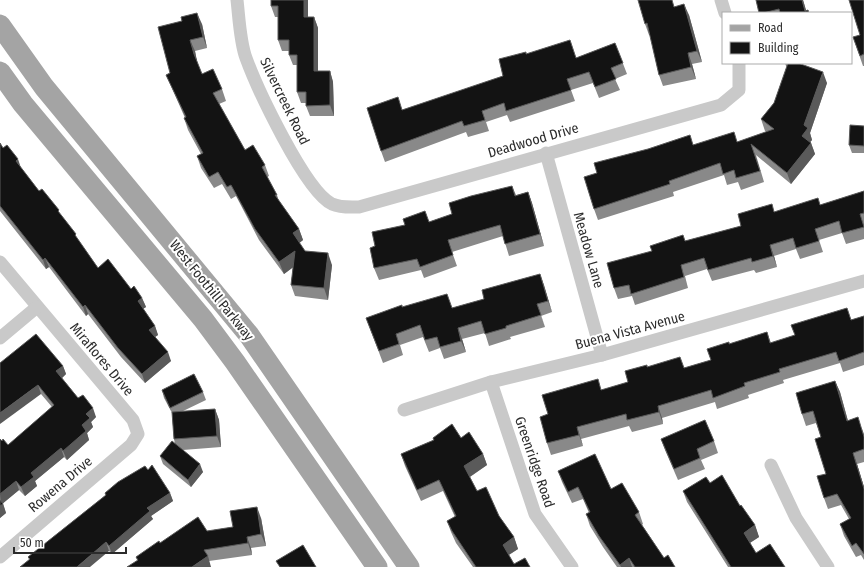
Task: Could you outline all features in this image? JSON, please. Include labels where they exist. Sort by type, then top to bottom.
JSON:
[{"type":"main road","name":"West Foothill Parkway","points":[[0,25],[44,87],[249,335],[409,567]]},
{"type":"main road","name":"West Foothill Parkway","points":[[0,72],[24,104],[172,280],[235,362],[378,567]]},
{"type":"street","name":"Silvercreek Road","points":[[237,0],[245,56],[284,139],[316,190],[332,204]]},
{"type":"street","points":[[721,0],[725,12]]},
{"type":"street","name":"Deadwood Drive","points":[[332,204],[346,208],[359,207],[546,153],[721,105],[739,90],[739,64]]},
{"type":"street","name":"Meadow Lane","points":[[546,153],[602,355]]},
{"type":"street","name":"Miraflores Drive","points":[[0,262],[133,420],[138,434]]},
{"type":"street","name":"Buena Vista Avenue","points":[[404,410],[491,382],[602,355],[864,281]]},
{"type":"street","points":[[0,338],[37,307]]},
{"type":"street","name":"Greenridge Road","points":[[491,382],[535,514],[572,567]]},
{"type":"street","name":"Rowena Drive","points":[[0,557],[131,445],[138,434]]},
{"type":"street","points":[[771,466],[796,518],[828,567]]},
{"type":"building","points":[[271,0],[304,0],[304,17],[314,17],[314,71],[330,71],[330,105],[306,106],[306,92],[297,92],[297,55],[289,55],[289,40],[278,40],[278,6],[271,6]]},
{"type":"building","points":[[638,0],[672,0],[674,7],[684,4],[697,51],[688,53],[691,67],[659,75],[647,23],[645,24]]},
{"type":"building","points":[[756,0],[802,0],[805,11],[808,10],[809,12],[780,12],[779,9],[767,12],[759,12]]},
{"type":"building","points":[[849,0],[864,0],[864,54],[860,56],[853,37],[860,35]]},
{"type":"building","points":[[197,13],[203,37],[190,40],[202,74],[213,69],[222,89],[213,93],[245,150],[253,145],[265,165],[262,167],[277,195],[275,195],[299,229],[293,233],[305,251],[328,253],[324,288],[291,285],[295,251],[279,262],[255,229],[231,185],[227,187],[218,172],[209,177],[197,156],[203,153],[184,118],[186,117],[166,75],[170,73],[158,27],[182,21],[181,17]]},
{"type":"building","points":[[570,40],[576,58],[615,43],[623,63],[611,68],[616,79],[595,87],[589,72],[567,79],[571,90],[506,111],[504,103],[482,111],[485,120],[464,126],[462,121],[381,151],[367,108],[398,97],[402,110],[503,76],[499,59],[526,52],[526,54]]},
{"type":"building","points":[[788,64],[801,64],[823,72],[804,125],[808,128],[802,136],[811,143],[787,173],[751,144],[760,171],[736,178],[734,170],[723,174],[720,163],[669,181],[670,184],[594,209],[584,177],[597,173],[594,163],[648,149],[690,135],[693,145],[734,132],[737,142],[774,129],[761,119],[774,103]]},
{"type":"building","points":[[850,125],[864,126],[864,146],[849,145]]},
{"type":"building","points":[[0,143],[3,148],[7,145],[18,159],[16,161],[39,191],[42,189],[59,210],[58,211],[76,234],[75,235],[98,268],[108,259],[131,289],[134,286],[142,298],[138,301],[155,326],[149,330],[168,352],[142,374],[118,348],[85,305],[83,307],[45,258],[43,260],[0,206]]},
{"type":"building","points":[[512,186],[515,196],[528,192],[540,234],[505,244],[500,225],[448,240],[453,255],[420,267],[417,259],[374,268],[370,248],[375,246],[372,232],[405,225],[403,219],[425,211],[429,222],[452,214],[449,203]]},
{"type":"building","points":[[864,191],[864,213],[860,214],[864,227],[842,233],[839,221],[815,229],[819,241],[796,248],[793,238],[770,245],[773,256],[752,262],[751,258],[708,270],[704,258],[681,265],[684,277],[631,294],[629,285],[614,288],[607,263],[652,251],[650,246],[683,235],[685,241],[741,226],[738,214],[772,204],[774,212],[818,198],[820,205]]},
{"type":"building","points":[[540,274],[548,301],[537,304],[541,315],[485,334],[481,321],[458,328],[461,341],[440,347],[437,337],[425,340],[420,325],[396,334],[399,344],[379,351],[366,318],[402,305],[402,307],[447,294],[452,308],[484,299],[482,290]]},
{"type":"building","points":[[847,308],[851,320],[864,316],[864,352],[839,361],[836,352],[779,369],[780,372],[744,383],[745,386],[713,398],[711,390],[658,406],[659,412],[627,420],[626,414],[577,427],[579,435],[547,443],[540,417],[548,414],[542,395],[598,379],[601,390],[628,382],[625,371],[647,365],[647,367],[680,357],[684,368],[711,360],[707,349],[767,332],[770,343],[795,335],[791,325]]},
{"type":"building","points":[[36,334],[63,366],[56,371],[78,398],[83,395],[93,408],[86,414],[90,418],[82,425],[86,431],[63,451],[61,448],[31,473],[34,477],[21,487],[16,481],[0,494],[0,439],[2,441],[3,439],[8,445],[54,405],[38,385],[0,413],[0,363]]},
{"type":"building","points":[[194,374],[203,392],[170,408],[162,390]]},
{"type":"building","points":[[835,381],[847,421],[858,417],[864,437],[864,449],[853,453],[864,489],[864,554],[856,543],[852,546],[840,524],[851,518],[837,494],[824,498],[817,476],[826,474],[815,439],[821,437],[813,411],[802,414],[796,393]]},
{"type":"building","points":[[215,409],[217,436],[174,439],[172,412]]},
{"type":"building","points":[[705,420],[714,441],[697,449],[700,458],[674,469],[661,439]]},
{"type":"building","points":[[452,424],[461,438],[469,432],[483,454],[464,466],[477,491],[486,487],[499,516],[514,537],[503,545],[514,564],[525,558],[530,567],[476,567],[447,521],[456,516],[439,480],[417,490],[401,454],[434,440],[433,438]]},
{"type":"building","points":[[172,441],[200,464],[188,480],[160,456]]},
{"type":"building","points":[[595,454],[611,489],[622,483],[639,512],[635,515],[664,558],[668,555],[675,567],[635,567],[629,558],[620,565],[599,536],[586,514],[590,512],[578,487],[568,492],[558,471]]},
{"type":"building","points":[[152,465],[170,493],[147,508],[150,511],[109,546],[106,542],[77,567],[20,567],[30,559],[28,557],[106,495],[105,493],[118,482],[145,466],[148,470]]},
{"type":"building","points":[[722,475],[740,506],[741,505],[755,525],[744,533],[756,553],[770,544],[785,567],[731,567],[683,491],[706,477],[710,483]]},
{"type":"building","points":[[257,507],[261,534],[247,537],[248,543],[204,550],[208,556],[192,567],[127,567],[138,560],[136,557],[159,541],[160,543],[198,517],[207,531],[233,527],[230,511]]},
{"type":"building","points":[[303,545],[316,567],[280,567],[276,561]]}]
